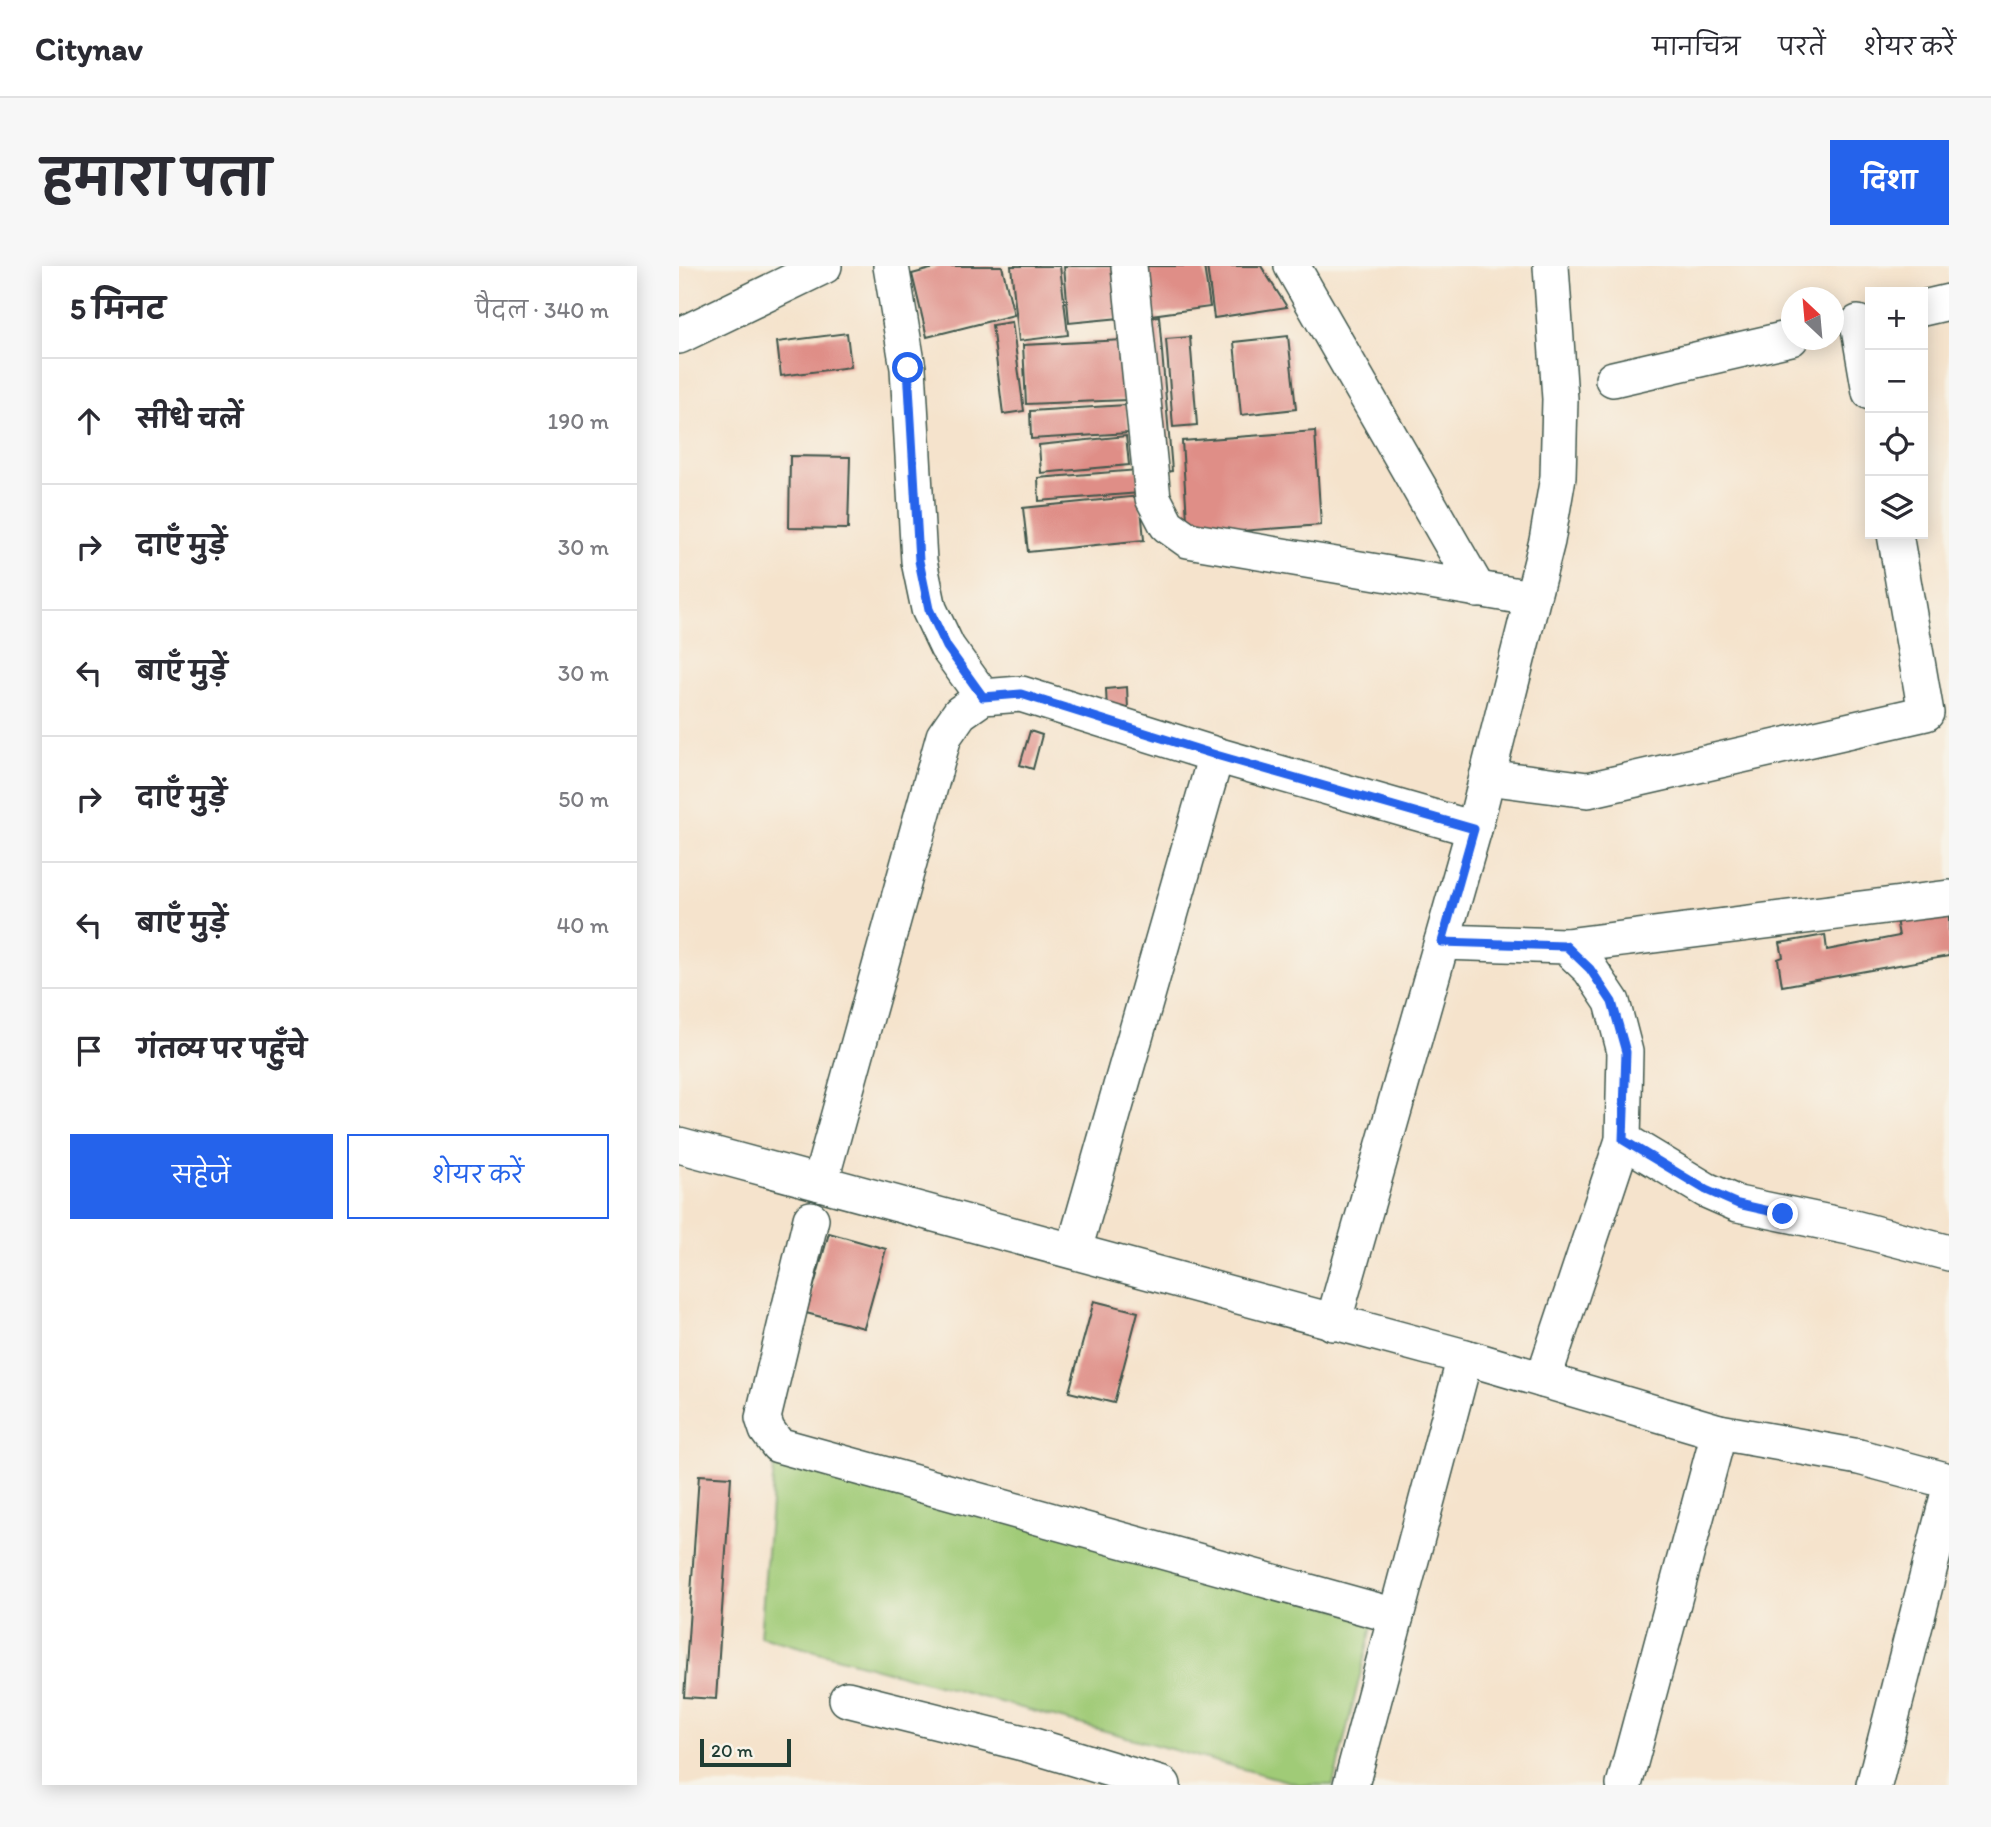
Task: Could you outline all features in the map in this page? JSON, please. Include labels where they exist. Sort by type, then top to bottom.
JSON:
[{"type":"street","points":[[679,336],[824,266]]},
{"type":"street","points":[[891,266],[908,368],[919,561],[929,609],[947,647],[983,697]]},
{"type":"street","points":[[1129,266],[1153,498],[1167,525],[1188,540],[1531,598]]},
{"type":"street","points":[[1292,266],[1478,590]]},
{"type":"street","points":[[1333,1323],[1474,829],[1547,541],[1558,477],[1560,399],[1551,266]]},
{"type":"street","points":[[1928,307],[1949,302]]},
{"type":"street","points":[[1854,324],[1865,371]]},
{"type":"street","points":[[1613,379],[1781,340]]},
{"type":"street","points":[[1487,776],[1588,790],[1926,713],[1896,539]]},
{"type":"street","points":[[820,1183],[944,736],[960,713],[983,697],[1021,694],[1216,755],[1474,829]]},
{"type":"street","points":[[1073,1250],[1216,755]]},
{"type":"street","points":[[1442,942],[1566,946],[1949,898]]},
{"type":"street","points":[[1543,1380],[1623,1140],[1626,1052],[1612,1002],[1590,969],[1566,946]]},
{"type":"street","points":[[1623,1140],[1706,1190],[1738,1204],[1854,1228],[1949,1253]]},
{"type":"street","points":[[679,1145],[1465,1357],[1719,1432],[1859,1457],[1949,1481]]},
{"type":"street","points":[[811,1219],[763,1418],[767,1430],[778,1445],[1396,1616]]},
{"type":"street","points":[[1351,1785],[1465,1357]]},
{"type":"street","points":[[1624,1785],[1719,1432]]},
{"type":"street","points":[[1874,1785],[1949,1492]]},
{"type":"street","points":[[848,1699],[1027,1744],[1163,1785]]},
{"type":"green space","points":[[775,1455],[1374,1619],[1333,1785],[1301,1785],[760,1636]]},
{"type":"building","points":[[942,266],[1002,266],[1014,315],[927,337],[912,274]]},
{"type":"building","points":[[1011,266],[1060,266],[1068,335],[1019,341]]},
{"type":"building","points":[[1064,266],[1126,266],[1130,317],[1069,323]]},
{"type":"building","points":[[1145,266],[1204,266],[1210,307],[1151,315]]},
{"type":"building","points":[[1207,266],[1261,266],[1287,307],[1214,318]]},
{"type":"building","points":[[1159,316],[1172,471],[1153,473],[1139,318]]},
{"type":"building","points":[[1012,322],[1024,411],[1003,414],[992,325]]},
{"type":"building","points":[[847,333],[851,367],[781,376],[777,342]]},
{"type":"building","points":[[1288,336],[1296,409],[1241,415],[1234,342]]},
{"type":"building","points":[[1190,337],[1197,425],[1173,427],[1166,339]]},
{"type":"building","points":[[1124,340],[1127,400],[1026,404],[1023,345]]},
{"type":"building","points":[[1126,405],[1129,433],[1031,439],[1030,411]]},
{"type":"building","points":[[1315,431],[1321,525],[1188,535],[1182,441]]},
{"type":"building","points":[[1126,436],[1129,465],[1041,473],[1039,445]]},
{"type":"building","points":[[790,456],[850,457],[848,529],[789,528]]},
{"type":"building","points":[[1138,470],[1140,493],[1039,501],[1038,478]]},
{"type":"building","points":[[1140,496],[1144,540],[1028,552],[1023,508]]},
{"type":"building","points":[[1127,687],[1128,709],[1107,710],[1106,689]]},
{"type":"building","points":[[1030,731],[1042,735],[1033,769],[1020,765]]},
{"type":"building","points":[[1949,909],[1949,956],[1782,986],[1778,959],[1783,957],[1780,943],[1825,935],[1827,950],[1899,936],[1896,919]]},
{"type":"building","points":[[829,1233],[886,1249],[864,1328],[806,1313]]},
{"type":"building","points":[[1094,1301],[1138,1312],[1114,1403],[1069,1392]]},
{"type":"building","points":[[699,1475],[731,1477],[716,1699],[684,1697]]},
{"type":"route","points":[[908,368],[919,561],[929,609],[947,647],[983,697],[1021,694],[1216,755],[1474,829],[1442,942],[1566,946],[1590,969],[1612,1002],[1626,1052],[1623,1140],[1706,1190],[1738,1204],[1783,1214]]}]
